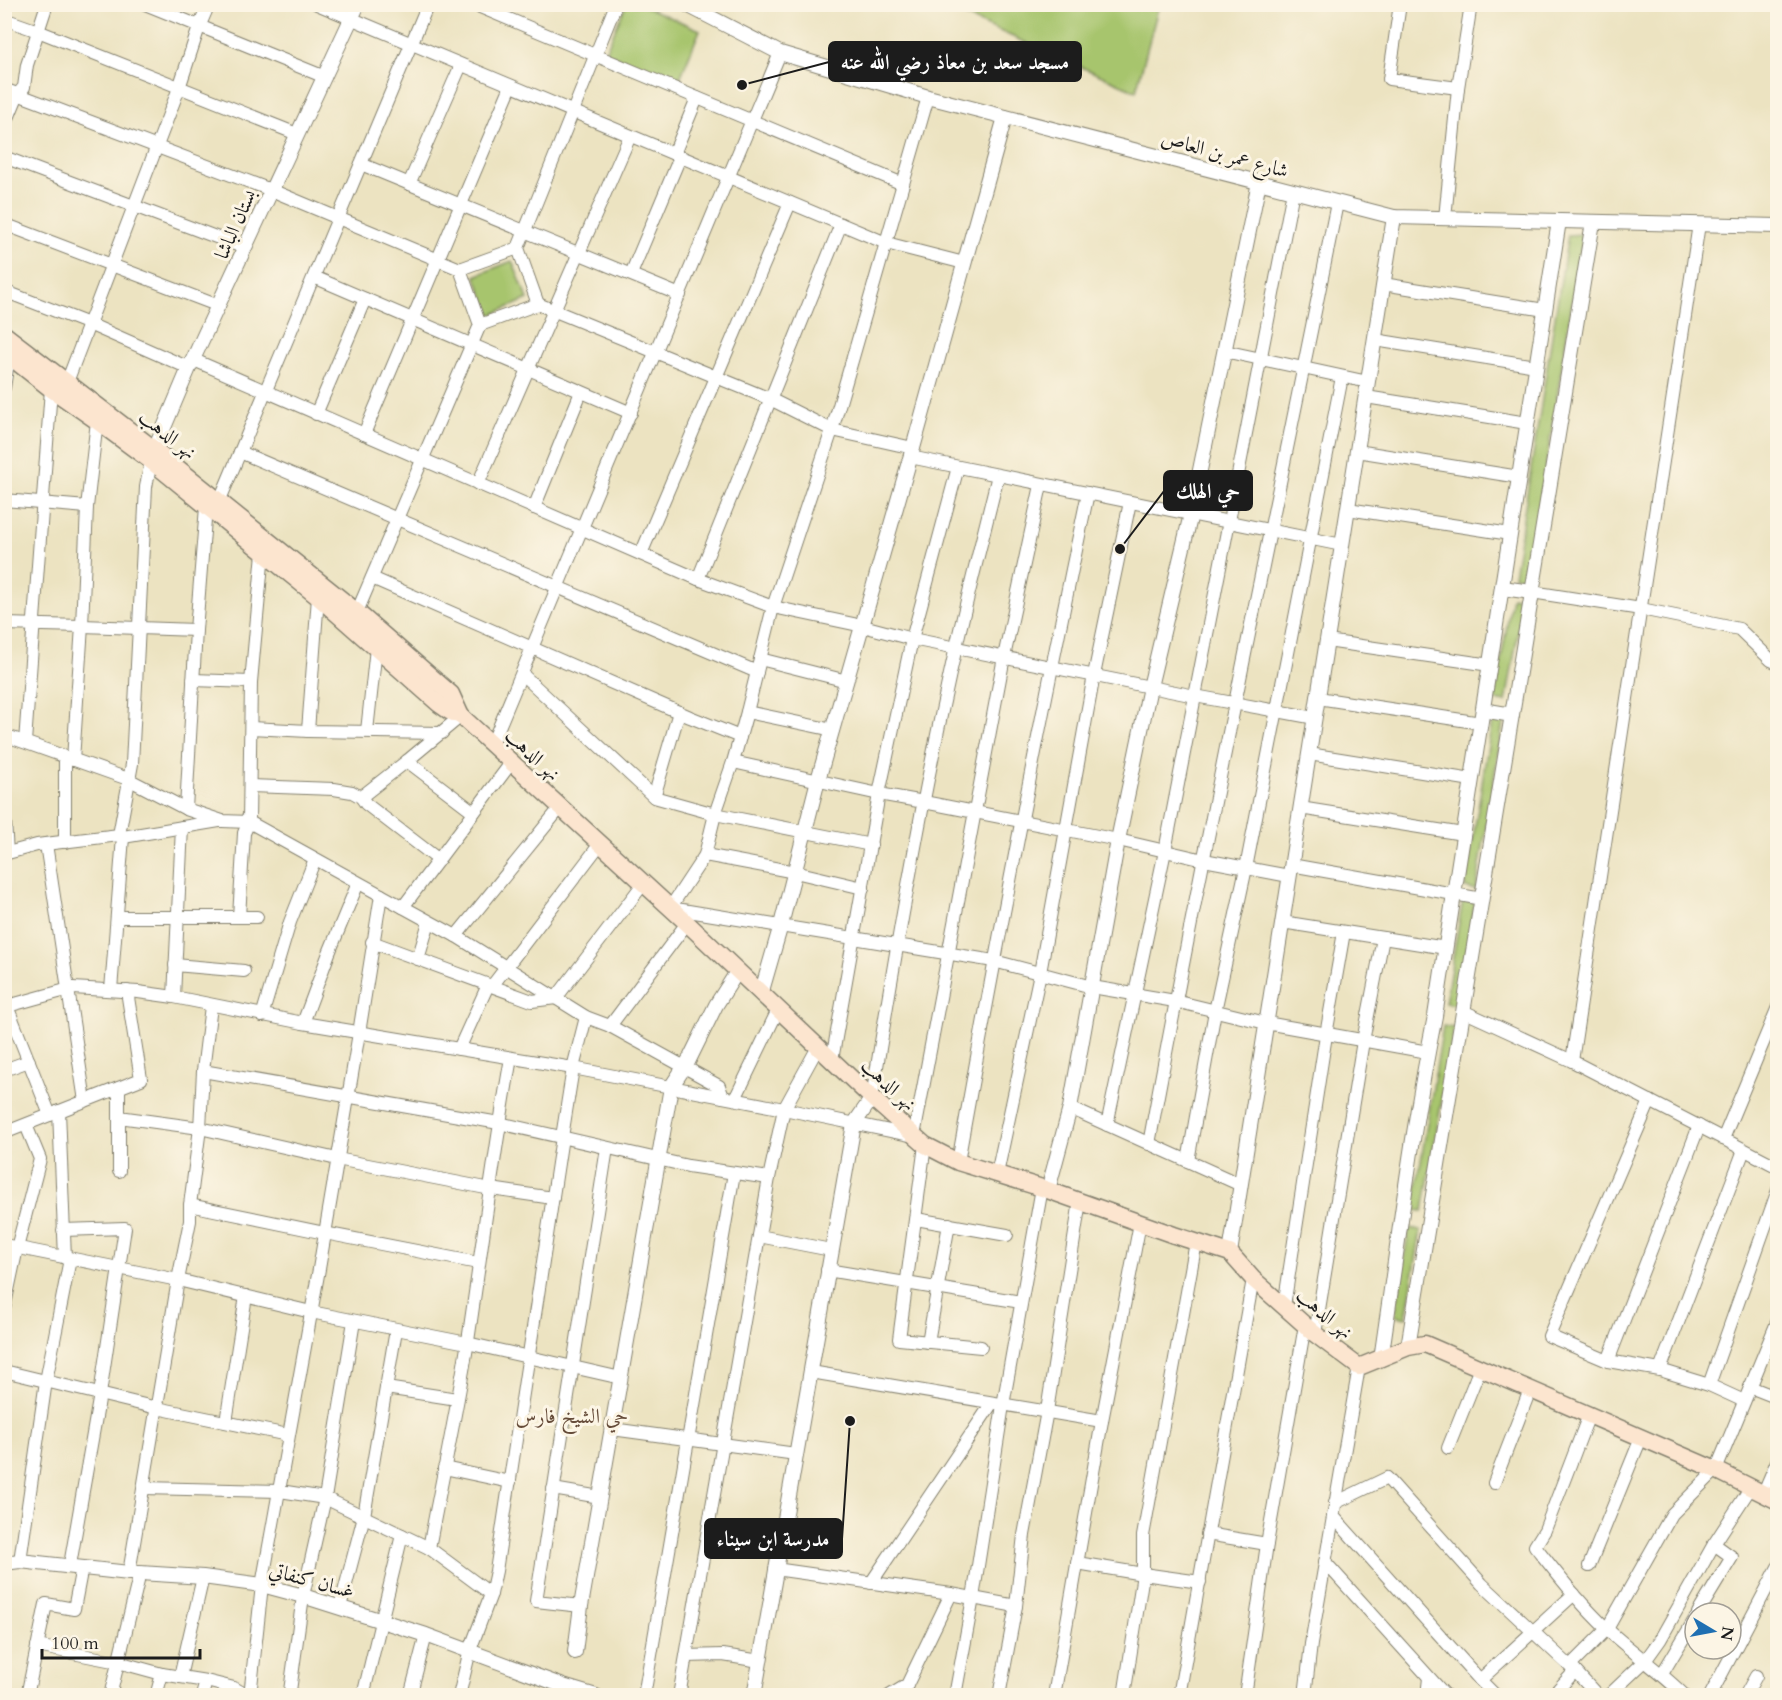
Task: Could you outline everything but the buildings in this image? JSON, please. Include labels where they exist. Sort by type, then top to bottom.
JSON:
[{"type":"main road","name":"نهر الدهب","points":[[4,334],[67,382],[213,505],[357,612],[451,694],[461,716]]},
{"type":"main road","name":"نهر الدهب","points":[[7,353],[51,389],[152,455]]},
{"type":"main road","name":"نهر الدهب","points":[[213,505],[263,553],[318,597],[439,704],[461,716],[920,1141],[958,1161],[1230,1252],[1253,1279],[1310,1330],[1359,1367]]},
{"type":"main road","points":[[1359,1367],[1408,1347],[1425,1344],[1716,1470],[1764,1494]]},
{"type":"street","points":[[4,134],[18,94],[24,87],[27,65],[47,4]]},
{"type":"street","points":[[145,4],[325,77]]},
{"type":"street","points":[[67,382],[209,4]]},
{"type":"street","points":[[317,4],[886,243],[964,263]]},
{"type":"street","name":"بستان الباشا","points":[[152,455],[191,364],[358,4]]},
{"type":"street","points":[[186,809],[196,630],[213,505],[240,452],[266,392],[428,4]]},
{"type":"street","points":[[473,4],[903,184]]},
{"type":"street","points":[[538,304],[518,248],[616,4]]},
{"type":"street","name":"شارع عمر بن العاص","points":[[685,4],[780,53],[928,97],[1394,217],[1778,225]]},
{"type":"street","points":[[1400,4],[1389,79],[1458,88]]},
{"type":"street","points":[[1445,218],[1458,88],[1471,4]]},
{"type":"street","points":[[4,19],[297,134]]},
{"type":"street","points":[[492,744],[780,53]]},
{"type":"street","points":[[409,184],[461,65]]},
{"type":"street","points":[[364,434],[511,86]]},
{"type":"street","points":[[4,89],[271,190],[460,269],[518,248]]},
{"type":"street","points":[[928,97],[832,429],[773,607],[747,712],[715,814],[705,855],[670,908],[994,961],[1092,987],[1175,1002],[1326,1035],[1428,1052]]},
{"type":"street","points":[[631,274],[697,98]]},
{"type":"street","points":[[761,994],[818,780],[1005,117]]},
{"type":"street","points":[[478,484],[630,136]]},
{"type":"street","points":[[4,157],[245,248]]},
{"type":"street","points":[[361,164],[680,295]]},
{"type":"street","points":[[955,1695],[973,1598],[997,1404],[1022,1302],[1045,1189],[1070,1108],[1118,840],[1150,687],[1191,514],[1259,182]]},
{"type":"street","points":[[1107,1125],[1165,851],[1293,191]]},
{"type":"street","points":[[641,555],[790,203]]},
{"type":"street","points":[[1149,1144],[1175,1002],[1337,203]]},
{"type":"street","points":[[1230,1252],[1394,217]]},
{"type":"street","points":[[1408,1347],[1428,1052],[1559,221]]},
{"type":"street","points":[[1382,1359],[1462,1016],[1593,222]]},
{"type":"street","points":[[4,224],[219,306]]},
{"type":"street","points":[[698,579],[841,224]]},
{"type":"street","points":[[1572,1061],[1699,224]]},
{"type":"street","points":[[357,612],[480,325],[460,269]]},
{"type":"street","points":[[314,277],[631,413]]},
{"type":"street","points":[[1383,284],[1545,310]]},
{"type":"street","points":[[4,291],[266,392],[641,555],[773,607],[912,639],[1314,718]]},
{"type":"street","points":[[316,414],[365,299]]},
{"type":"street","points":[[480,325],[538,304],[770,399],[832,429],[958,467],[1342,545]]},
{"type":"street","points":[[1375,340],[1536,366]]},
{"type":"street","points":[[1224,351],[1368,382]]},
{"type":"street","points":[[4,388],[7,353]]},
{"type":"street","points":[[1188,1161],[1215,1011],[1246,868],[1342,376]]},
{"type":"street","points":[[25,742],[51,389]]},
{"type":"street","points":[[534,508],[581,392]]},
{"type":"street","points":[[1365,397],[1527,423]]},
{"type":"street","points":[[65,842],[69,758],[82,626],[87,507],[97,421]]},
{"type":"street","points":[[240,452],[757,672]]},
{"type":"street","points":[[1357,452],[1519,477]]},
{"type":"street","points":[[111,990],[121,836],[132,764],[146,487],[152,455]]},
{"type":"street","points":[[832,1060],[879,794],[912,639],[958,467]]},
{"type":"street","points":[[754,1695],[854,1124],[872,1098],[896,945],[924,802],[956,647],[998,475]]},
{"type":"street","points":[[981,1347],[899,1339],[916,1219],[920,1141],[948,954],[973,812],[1041,484]]},
{"type":"street","points":[[958,1161],[1051,667],[1088,493]]},
{"type":"street","points":[[4,500],[87,507]]},
{"type":"street","points":[[997,1174],[1040,973],[1094,675],[1130,502]]},
{"type":"street","points":[[1348,509],[1510,534]]},
{"type":"street","points":[[239,917],[244,833],[249,822],[251,682],[263,553]]},
{"type":"street","points":[[372,578],[740,737]]},
{"type":"street","points":[[1502,588],[1641,609],[1739,629],[1771,660],[1778,663]]},
{"type":"street","points":[[308,731],[318,597]]},
{"type":"street","points":[[4,624],[196,630]]},
{"type":"street","points":[[1327,641],[1490,665]]},
{"type":"street","points":[[367,731],[376,648]]},
{"type":"street","points":[[760,659],[847,681]]},
{"type":"street","points":[[522,674],[654,797],[715,814],[871,845]]},
{"type":"street","points":[[193,680],[251,682]]},
{"type":"street","points":[[1318,698],[1482,716],[1512,715]]},
{"type":"street","points":[[654,797],[679,712]]},
{"type":"street","points":[[747,712],[833,730]]},
{"type":"street","points":[[361,797],[461,716]]},
{"type":"street","points":[[251,728],[442,733]]},
{"type":"street","points":[[4,735],[128,779],[186,809],[222,821]]},
{"type":"street","points":[[1309,754],[1472,780]]},
{"type":"street","points":[[407,761],[474,812]]},
{"type":"street","points":[[733,762],[1246,868],[1290,871],[1482,899]]},
{"type":"street","points":[[403,907],[511,763]]},
{"type":"street","points":[[250,786],[334,789],[352,792],[439,860]]},
{"type":"street","points":[[4,805],[6,853],[46,844],[222,821],[249,822],[456,936],[586,1017],[610,1026],[719,1086],[729,1098]]},
{"type":"street","points":[[456,936],[560,808]]},
{"type":"street","points":[[1300,808],[1463,834]]},
{"type":"street","points":[[174,997],[182,827]]},
{"type":"street","points":[[46,844],[86,1101]]},
{"type":"street","points":[[459,1049],[490,985],[600,844]]},
{"type":"street","points":[[705,855],[863,888]]},
{"type":"street","points":[[262,1016],[290,922],[315,859]]},
{"type":"street","points":[[303,1023],[358,884]]},
{"type":"street","points":[[372,942],[532,1001],[556,998],[643,884]]},
{"type":"street","points":[[37,1646],[118,1662],[162,1674],[206,1681],[234,1688],[249,1695],[262,1585],[338,1159],[381,896]]},
{"type":"street","points":[[117,917],[256,917]]},
{"type":"street","points":[[418,958],[429,922]]},
{"type":"street","points":[[1282,922],[1446,948]]},
{"type":"street","points":[[610,1026],[687,923]]},
{"type":"street","points":[[1284,1306],[1344,932]]},
{"type":"street","points":[[1245,1695],[1267,1544],[1310,1330],[1383,938]]},
{"type":"street","points":[[175,965],[244,971]]},
{"type":"street","points":[[575,1653],[581,1606],[671,1087],[737,972]]},
{"type":"street","points":[[4,985],[6,1006],[29,1061],[55,1113],[63,1230],[68,1258],[46,1381],[20,1561]]},
{"type":"street","points":[[6,1006],[73,988],[127,991],[174,997],[262,1016],[573,1068],[784,1108],[920,1141]]},
{"type":"street","points":[[4,1133],[141,1079],[127,991]]},
{"type":"street","points":[[110,1695],[134,1573],[143,1488],[190,1221],[190,1205],[201,1128],[203,1071],[211,1006]]},
{"type":"street","points":[[1723,1139],[1778,1007]]},
{"type":"street","points":[[729,1098],[778,1010]]},
{"type":"street","points":[[1435,1016],[1462,1016],[1572,1061],[1778,1167]]},
{"type":"street","points":[[459,1695],[470,1650],[491,1594],[573,1068],[586,1017]]},
{"type":"street","points":[[679,1695],[769,1178],[784,1108],[818,1047]]},
{"type":"street","points":[[429,1548],[467,1343],[499,1124],[512,1058]]},
{"type":"street","points":[[4,1070],[29,1061]]},
{"type":"street","points":[[203,1071],[499,1124],[659,1160],[769,1178]]},
{"type":"street","points":[[118,1088],[119,1171]]},
{"type":"street","points":[[1650,1101],[1549,1336],[1608,1361],[1660,1370],[1708,1385],[1744,1401]]},
{"type":"street","points":[[1070,1108],[1240,1185]]},
{"type":"street","points":[[119,1117],[201,1128],[338,1159],[491,1189],[553,1198]]},
{"type":"street","points":[[4,1310],[40,1159],[26,1125]]},
{"type":"street","points":[[1608,1361],[1699,1126]]},
{"type":"street","points":[[581,1606],[536,1601],[607,1148]]},
{"type":"street","points":[[1660,1370],[1744,1150]]},
{"type":"street","points":[[644,1695],[734,1173]]},
{"type":"street","points":[[1708,1385],[1778,1191]]},
{"type":"street","points":[[999,1695],[1016,1606],[1024,1535],[1047,1412],[1080,1202]]},
{"type":"street","points":[[190,1205],[478,1263]]},
{"type":"street","points":[[916,1219],[1007,1234]]},
{"type":"street","points":[[1054,1695],[1102,1421],[1140,1223]]},
{"type":"street","points":[[928,1342],[949,1224]]},
{"type":"street","points":[[27,1695],[46,1604],[74,1609],[76,1566],[125,1228],[63,1230]]},
{"type":"street","points":[[759,1236],[831,1250]]},
{"type":"street","points":[[1124,1695],[1143,1574],[1143,1536],[1196,1242]]},
{"type":"street","points":[[4,1245],[178,1280],[311,1312],[467,1343],[621,1378]]},
{"type":"street","points":[[828,1270],[1022,1302]]},
{"type":"street","points":[[1179,1695],[1253,1279]]},
{"type":"street","points":[[226,1422],[246,1296]]},
{"type":"street","points":[[1552,1695],[1606,1629],[1672,1514],[1716,1470],[1778,1320]]},
{"type":"street","points":[[290,1691],[303,1596],[325,1498],[354,1321]]},
{"type":"street","points":[[340,1607],[364,1516],[396,1330]]},
{"type":"street","points":[[1305,1695],[1311,1644],[1359,1367]]},
{"type":"street","points":[[1448,1448],[1480,1368]]},
{"type":"street","points":[[4,1371],[100,1395],[288,1435]]},
{"type":"street","points":[[811,1372],[1102,1421]]},
{"type":"street","points":[[1750,1387],[1778,1398]]},
{"type":"street","points":[[386,1388],[457,1399]]},
{"type":"street","points":[[1494,1483],[1530,1390]]},
{"type":"street","points":[[871,1583],[997,1404]]},
{"type":"street","points":[[1588,1415],[1545,1530],[1535,1546],[1606,1629],[1685,1695]]},
{"type":"street","points":[[612,1429],[796,1454]]},
{"type":"street","points":[[1589,1566],[1641,1438]]},
{"type":"street","points":[[1608,1695],[1645,1661],[1660,1640],[1714,1545],[1764,1494],[1778,1459]]},
{"type":"street","points":[[444,1468],[510,1482]]},
{"type":"street","points":[[1334,1510],[1388,1478],[1482,1584],[1598,1695]]},
{"type":"street","points":[[143,1488],[280,1491],[325,1498],[429,1548],[491,1594]]},
{"type":"street","points":[[553,1490],[600,1497]]},
{"type":"street","points":[[1334,1510],[1480,1680],[1496,1695]]},
{"type":"street","points":[[1207,1534],[1267,1544]]},
{"type":"street","points":[[363,1695],[402,1535]]},
{"type":"street","points":[[1705,1601],[1732,1557],[1714,1545]]},
{"type":"street","name":"غسان كنفاتي","points":[[4,1563],[20,1561],[134,1573],[203,1577],[262,1585],[382,1620],[470,1650],[562,1691],[596,1695]]},
{"type":"street","points":[[1325,1562],[1446,1695]]},
{"type":"street","points":[[1077,1563],[1200,1582]]},
{"type":"street","points":[[1710,1695],[1778,1567]]},
{"type":"street","points":[[776,1569],[951,1594],[1016,1606]]},
{"type":"street","points":[[180,1677],[203,1577]]},
{"type":"street","points":[[889,1695],[905,1690],[951,1594]]},
{"type":"street","points":[[1480,1680],[1574,1594]]},
{"type":"street","points":[[410,1695],[426,1635]]},
{"type":"street","points":[[1662,1674],[1683,1639]]},
{"type":"street","points":[[686,1656],[723,1654],[760,1661]]},
{"type":"street","points":[[156,1695],[162,1674]]},
{"type":"street","points":[[1745,1695],[1756,1676]]},
{"type":"street","points":[[1427,1695],[1430,1678]]},
{"type":"street","points":[[202,1695],[206,1681]]},
{"type":"street","points":[[1773,1695],[1778,1688]]},
{"type":"green space","points":[[1159,4],[1136,91],[940,5]]},
{"type":"green space","points":[[626,5],[641,5],[700,30],[678,83],[605,52]]},
{"type":"green space","points":[[1583,234],[1528,578],[1514,576],[1568,235]]},
{"type":"green space","points":[[512,261],[528,299],[491,315],[475,276]]},
{"type":"green space","points":[[1512,597],[1524,599],[1506,702],[1494,700]]},
{"type":"green space","points":[[1493,715],[1504,716],[1476,890],[1465,888]]},
{"type":"green space","points":[[1463,900],[1475,902],[1457,1005],[1445,1003]]},
{"type":"green space","points":[[1443,1026],[1454,1028],[1423,1211],[1413,1210]]},
{"type":"green space","points":[[1409,1228],[1421,1230],[1406,1318],[1395,1316]]},
{"type":"place","name":"مسجد سعد بن معاذ رضي الله عنه","points":[[742,85]]},
{"type":"place","name":"حي الهلك","points":[[1120,549]]},
{"type":"place","name":"مدرسة ابن سيناء","points":[[850,1421]]},
{"type":"district","name":"حي الشيخ فارس","points":[[572,1416]]}]
